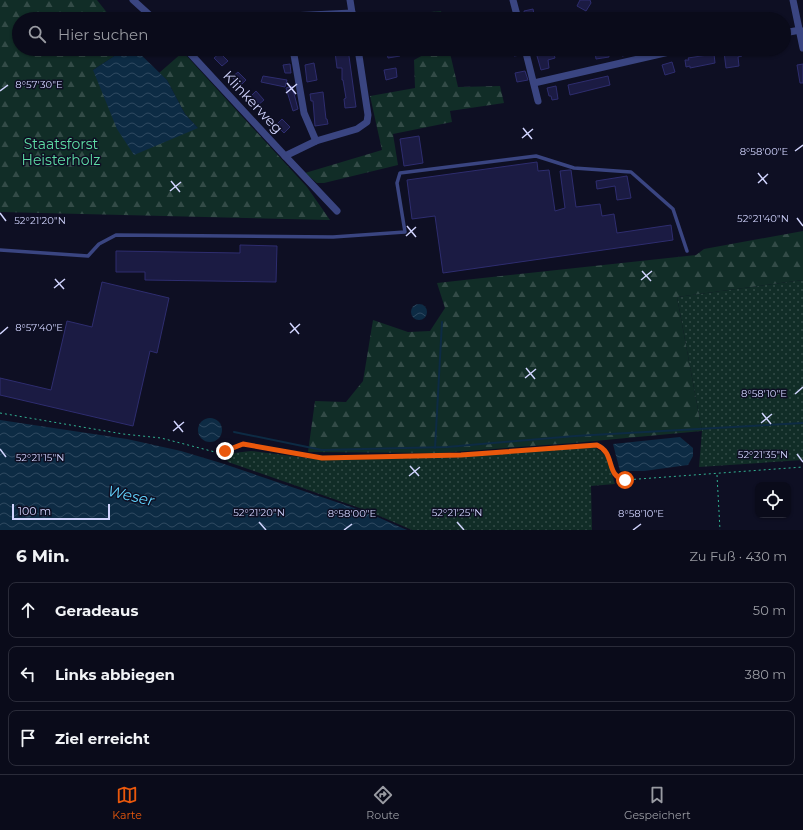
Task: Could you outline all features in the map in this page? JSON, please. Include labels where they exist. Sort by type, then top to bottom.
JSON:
[{"type":"street","points":[[133,0],[146,12]]},
{"type":"street","points":[[350,0],[352,12]]},
{"type":"street","points":[[513,0],[516,12]]},
{"type":"street","points":[[793,0],[803,48]]},
{"type":"street","points":[[791,32],[800,30]]},
{"type":"street","name":"Klinkerweg","points":[[192,56],[336,211]]},
{"type":"street","points":[[294,56],[304,113],[316,141]]},
{"type":"street","points":[[285,156],[316,141],[357,129],[367,122],[368,115],[359,56]]},
{"type":"street","points":[[528,56],[538,101]]},
{"type":"street","points":[[534,83],[652,56]]},
{"type":"lane","points":[[0,250],[88,256],[98,244],[116,236],[333,237],[405,232],[397,183],[400,173],[536,156],[574,168],[631,172],[673,209],[687,251]]},
{"type":"path","points":[[0,413],[123,434],[161,438],[215,452],[225,451],[243,444],[322,458],[461,455],[597,445],[607,452],[614,474],[619,479],[625,480],[803,467]]},
{"type":"path","points":[[717,474],[720,530]]},
{"type":"green space","name":"Staatsforst Heisterholz","points":[[0,0],[97,0],[106,12],[12,12],[12,56],[114,56],[93,70],[198,128],[185,114],[167,80],[159,73],[178,56],[187,56],[307,187],[330,220],[0,212]]},
{"type":"green space","points":[[421,56],[451,56],[458,87],[500,86],[504,103],[450,111],[452,122],[393,134],[398,165],[324,183],[317,183],[305,173],[382,150],[370,96],[415,88],[414,60]]},
{"type":"green space","points":[[803,231],[803,280],[677,297],[702,431],[573,443],[439,453],[308,452],[315,401],[346,402],[363,381],[373,320],[408,332],[430,331],[445,308],[437,283],[696,255],[704,249]]},
{"type":"green space","points":[[803,280],[803,460],[699,467],[702,431],[677,297]]},
{"type":"green space","points":[[593,447],[603,453],[606,457],[615,484],[591,486],[592,530],[412,530],[368,511],[228,462],[225,454],[251,451],[324,460],[461,457]]},
{"type":"water","points":[[114,56],[142,56],[167,80],[185,114],[198,128],[134,155],[117,129],[93,70]]},
{"type":"water","points":[[419,304],[425,306],[427,312],[425,318],[419,320],[413,318],[411,312],[413,306]]},
{"type":"water","points":[[210,418],[215,419],[221,425],[221,435],[215,441],[210,442],[205,441],[199,435],[198,430],[199,425],[205,419]]},
{"type":"water","name":"Weser","points":[[0,420],[127,439],[181,451],[366,512],[407,530],[0,530]]},
{"type":"water","points":[[680,437],[693,448],[693,456],[688,465],[644,471],[620,471],[613,444]]},
{"type":"building","points":[[580,0],[590,0],[591,3],[586,11],[577,6]]},
{"type":"building","points":[[533,9],[534,12],[524,12]]},
{"type":"building","points":[[216,56],[223,56],[228,61],[222,66],[214,58]]},
{"type":"building","points":[[336,56],[349,56],[356,107],[345,108],[344,99],[346,98],[342,80],[342,68],[337,68]]},
{"type":"building","points":[[388,56],[400,56],[388,58]]},
{"type":"building","points":[[537,56],[554,56],[555,58],[548,60],[549,68],[541,70]]},
{"type":"building","points":[[596,56],[609,56],[609,57],[596,59]]},
{"type":"building","points":[[714,56],[715,63],[690,68],[690,66],[686,67],[685,60],[689,60],[688,58]]},
{"type":"building","points":[[724,56],[742,56],[738,57],[739,66],[726,68]]},
{"type":"building","points":[[672,62],[675,72],[665,75],[662,65]]},
{"type":"building","points":[[314,63],[317,80],[307,82],[305,65]]},
{"type":"building","points":[[290,64],[291,73],[285,73],[283,65]]},
{"type":"building","points":[[803,64],[803,83],[800,83],[797,65]]},
{"type":"building","points":[[396,68],[397,77],[386,80],[384,70]]},
{"type":"building","points":[[525,71],[528,80],[517,82],[515,73]]},
{"type":"building","points":[[238,72],[246,80],[240,86],[232,77]]},
{"type":"building","points":[[263,76],[287,80],[285,87],[261,82]]},
{"type":"building","points":[[608,76],[610,85],[570,95],[568,85]]},
{"type":"building","points":[[292,86],[298,109],[293,111],[286,88]]},
{"type":"building","points":[[556,86],[558,99],[552,100],[551,96],[549,96],[547,88]]},
{"type":"building","points":[[256,91],[264,100],[258,105],[250,97]]},
{"type":"building","points":[[323,92],[326,119],[328,124],[315,126],[313,101],[311,101],[310,94]]},
{"type":"building","points":[[282,119],[290,127],[284,133],[276,125]]},
{"type":"building","points":[[419,136],[423,163],[404,166],[400,139]]},
{"type":"building","points":[[537,162],[538,171],[549,170],[555,211],[565,208],[560,171],[571,170],[576,207],[600,204],[602,216],[614,214],[617,233],[671,225],[673,240],[443,273],[435,216],[412,219],[407,180]]},
{"type":"building","points":[[627,176],[631,198],[617,200],[615,186],[597,189],[596,181]]},
{"type":"building","points":[[240,245],[277,246],[276,282],[145,280],[145,272],[116,272],[116,251],[240,253]]},
{"type":"building","points":[[102,282],[169,298],[157,353],[150,351],[133,426],[0,395],[0,378],[51,390],[67,321],[92,327]]},
{"type":"waterway","points":[[435,448],[442,322]]},
{"type":"waterway","points":[[234,432],[322,450],[447,447],[575,436],[803,423]]},
{"type":"route","points":[[225,451],[243,444],[322,458],[461,455],[597,445],[602,447],[607,452],[614,474],[619,479],[625,480]]}]
